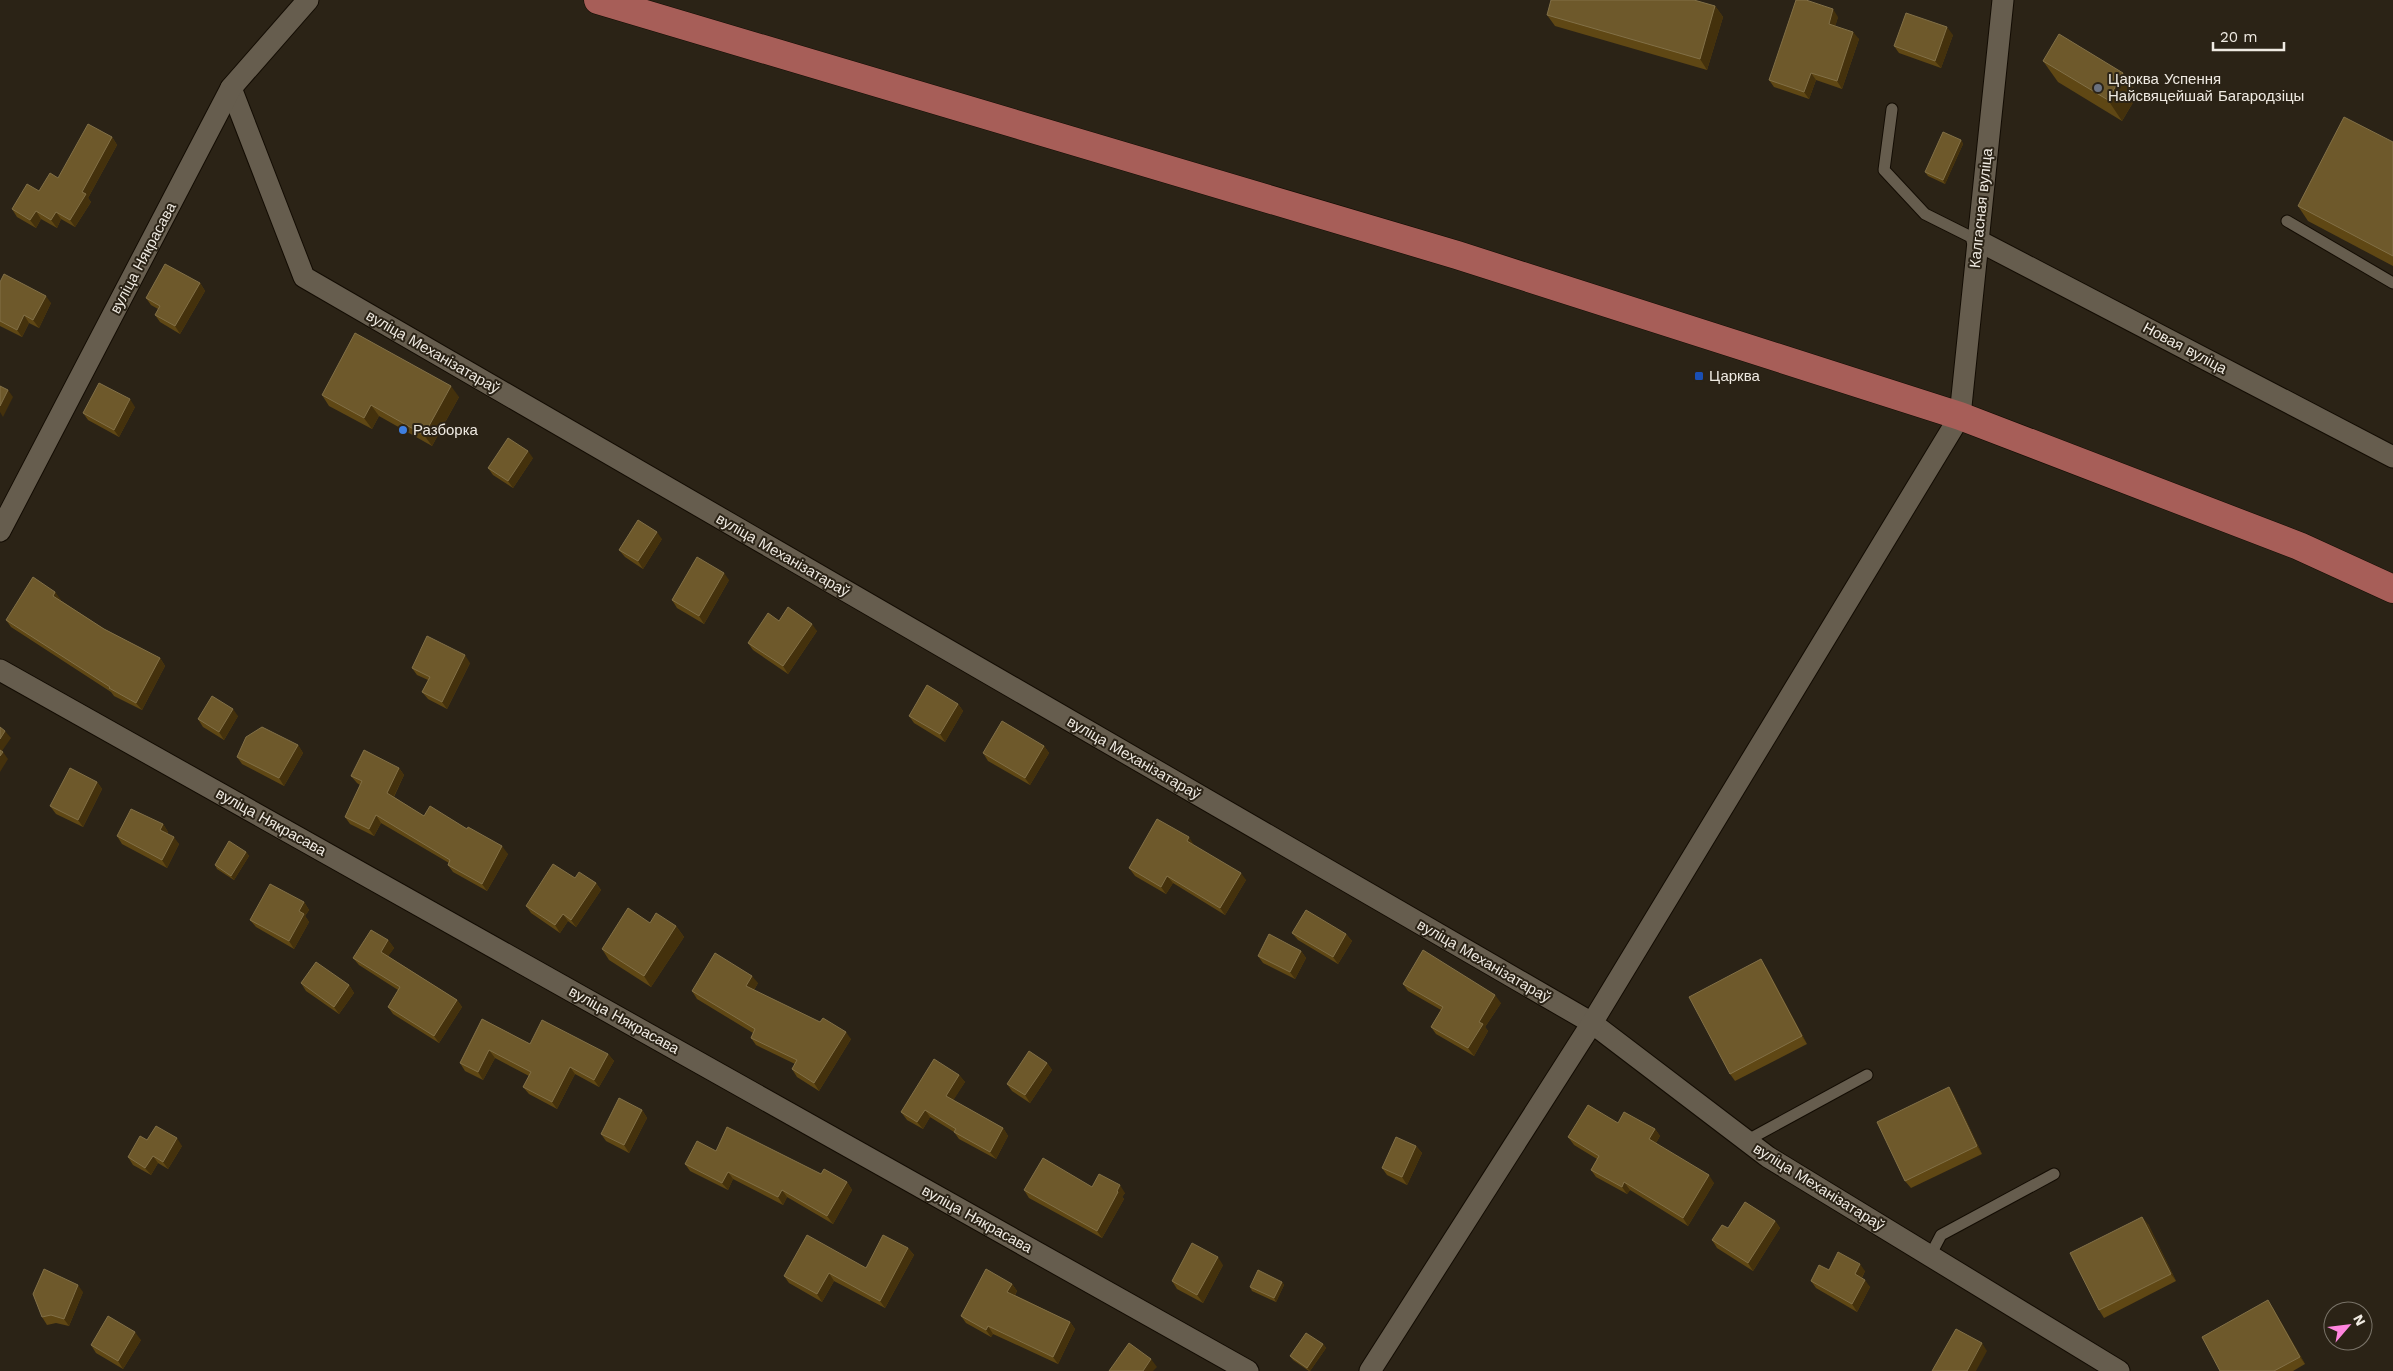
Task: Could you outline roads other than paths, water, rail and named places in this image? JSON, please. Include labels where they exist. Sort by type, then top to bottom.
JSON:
[{"type":"main road","points":[[598,0],[1457,255],[1960,416],[2299,546],[2393,589]]},
{"type":"street","name":"вуліца Някрасава","points":[[0,530],[231,88],[308,0]]},
{"type":"street","name":"Калгасная вуліца","points":[[1960,416],[2003,0]]},
{"type":"street","name":"вуліца Механізатараў","points":[[231,88],[304,277],[1592,1023],[1768,1157],[2119,1371]]},
{"type":"street","name":"Новая вуліца","points":[[1977,240],[2393,457]]},
{"type":"street","points":[[1370,1371],[1592,1023],[1960,416]]},
{"type":"street","name":"вуліца Някрасава","points":[[0,670],[1248,1371]]},
{"type":"lane","points":[[1892,109],[1884,170],[1925,214],[1977,240]]},
{"type":"lane","points":[[2287,221],[2393,283]]},
{"type":"lane","points":[[1746,1141],[1867,1075]]},
{"type":"lane","points":[[1930,1256],[1941,1235],[2054,1174]]},
{"type":"place","name":"Царква Успення Найсвяцейшай Багародзіцы","points":[[2098,88]]},
{"type":"place","name":"Царква","points":[[1699,376]]},
{"type":"place","name":"Разборка","points":[[403,430]]}]
